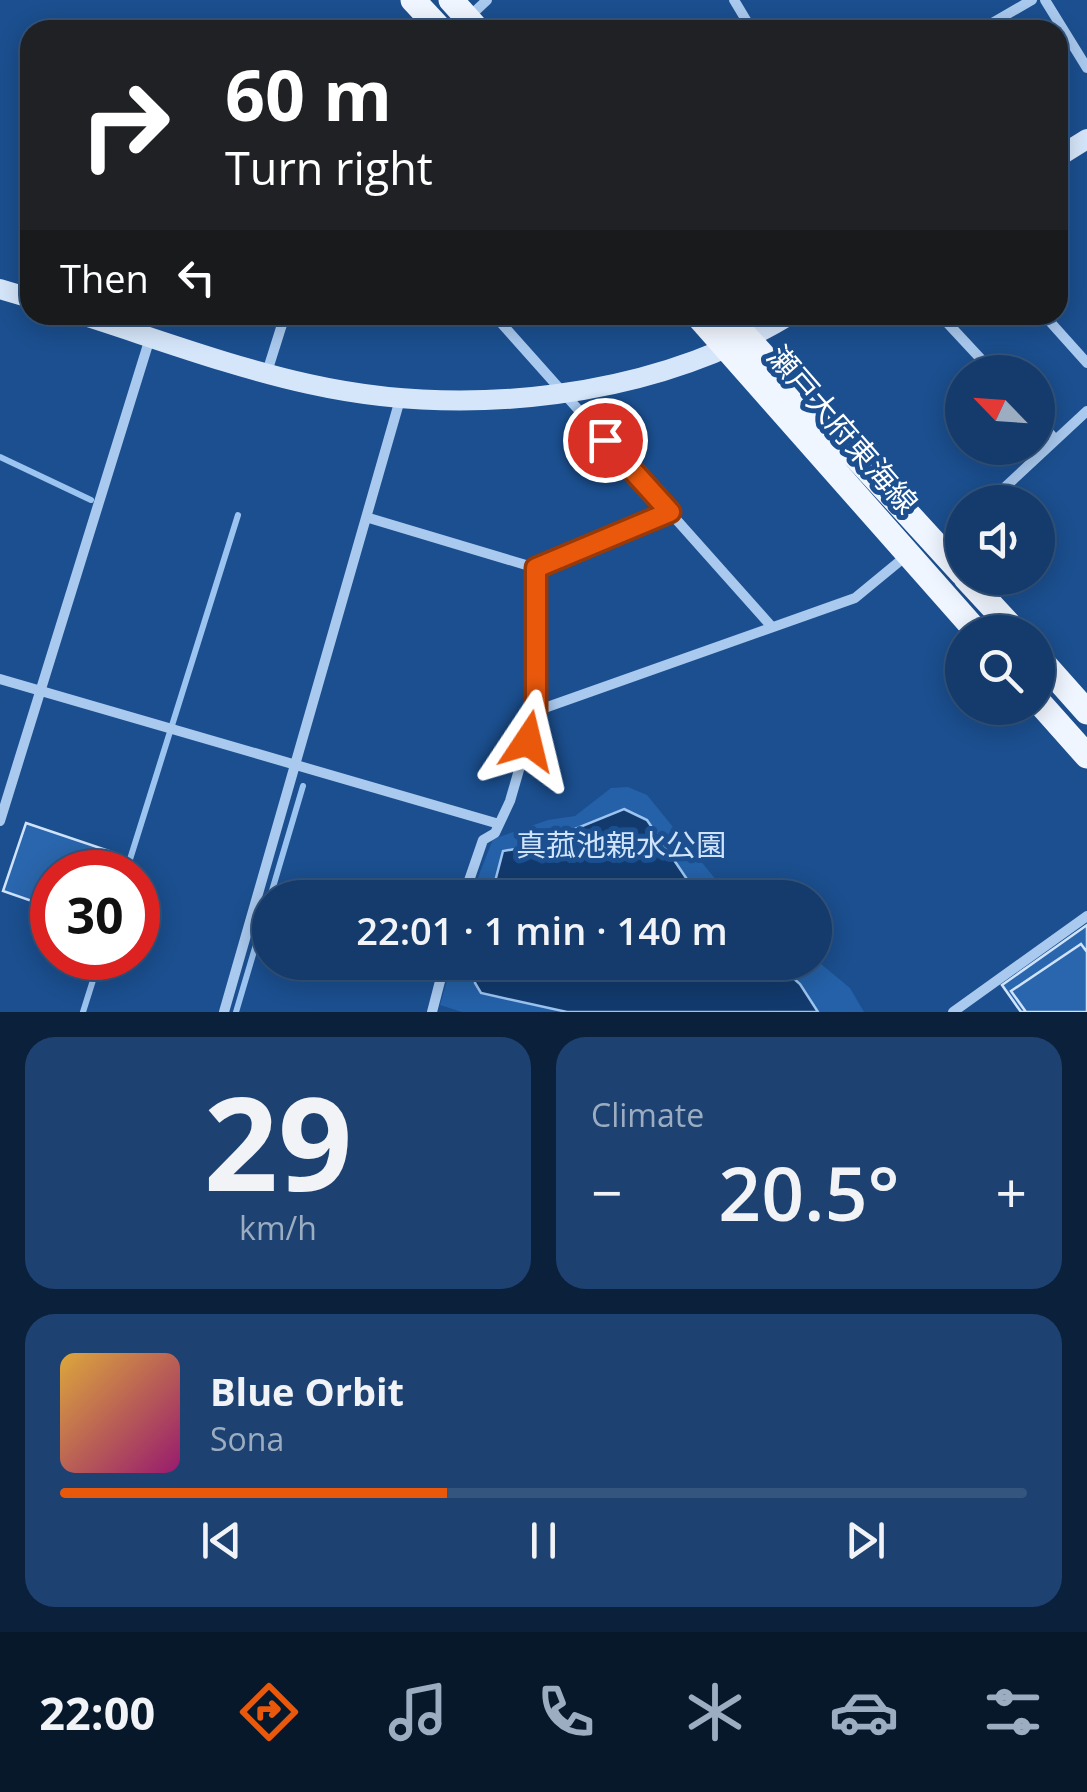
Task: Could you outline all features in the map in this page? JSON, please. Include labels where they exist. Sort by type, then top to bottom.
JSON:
[{"type":"main road","points":[[413,0],[432,20]]},
{"type":"main road","name":"瀬戸大府東海線","points":[[711,325],[736,343],[945,554]]},
{"type":"main road","name":"瀬戸大府東海線","points":[[730,325],[736,343],[961,615]]},
{"type":"main road","name":"瀬戸大府東海線","points":[[982,595],[1000,615]]},
{"type":"main road","points":[[1055,676],[1087,712]]},
{"type":"main road","points":[[1055,720],[1087,756]]},
{"type":"street","points":[[466,16],[488,0]]},
{"type":"street","points":[[997,20],[1032,0]]},
{"type":"street","points":[[1068,37],[1087,68]]},
{"type":"street","points":[[113,325],[267,372],[363,393],[469,402],[561,392],[696,361],[771,325]]},
{"type":"street","points":[[267,372],[282,325]]},
{"type":"street","points":[[503,325],[772,627]]},
{"type":"street","points":[[949,325],[977,355]]},
{"type":"street","points":[[1053,325],[1087,364]]},
{"type":"street","points":[[0,821],[150,337]]},
{"type":"street","points":[[224,1012],[402,395]]},
{"type":"street","points":[[1055,437],[1087,410]]},
{"type":"street","points":[[1006,485],[1027,465]]},
{"type":"street","points":[[369,518],[536,568],[670,512]]},
{"type":"street","points":[[941,550],[945,546]]},
{"type":"street","points":[[536,711],[856,598],[908,555]]},
{"type":"street","points":[[469,880],[483,840],[499,824],[510,800],[536,711],[536,568]]},
{"type":"street","points":[[0,679],[499,824]]},
{"type":"street","points":[[953,1012],[1087,916]]},
{"type":"street","points":[[432,1012],[440,980]]},
{"type":"green space","name":"真菰池親水公園","points":[[628,787],[647,795],[716,880],[477,880],[493,839],[548,820],[575,816],[611,788]]},
{"type":"green space","points":[[832,973],[850,988],[864,1012],[462,1012],[440,1005],[447,980],[832,980]]},
{"type":"shaded area","points":[[624,809],[647,820],[688,880],[495,880],[503,851],[533,846]]},
{"type":"shaded area","points":[[795,980],[818,1012],[567,1012],[481,993],[475,983]]},
{"type":"building","points":[[26,823],[106,850],[30,850],[30,900],[3,891]]},
{"type":"building","points":[[1087,925],[1087,1012],[1021,1012],[1002,985]]},
{"type":"building","points":[[1081,944],[1087,952],[1087,1012],[1026,1012],[1011,991]]},
{"type":"waterway","points":[[0,457],[91,500]]},
{"type":"waterway","points":[[133,850],[238,515]]},
{"type":"waterway","points":[[236,1012],[303,786]]},
{"type":"waterway","points":[[83,1012],[93,980]]},
{"type":"route","points":[[528,741],[536,711],[536,568],[670,512],[605,440]]}]
